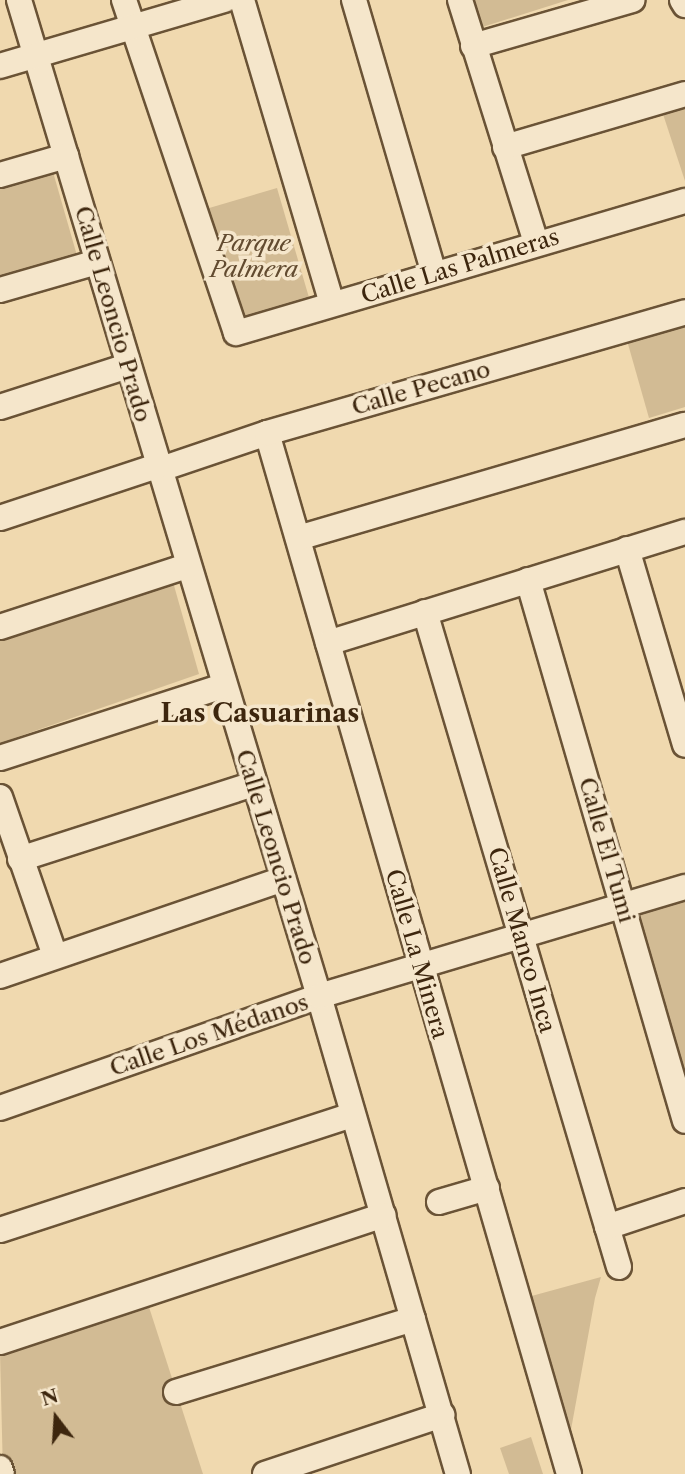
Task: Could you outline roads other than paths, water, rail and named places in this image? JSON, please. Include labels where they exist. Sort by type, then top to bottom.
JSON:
[{"type":"street","name":"Calle Leoncio Prado","points":[[19,0],[223,686],[319,996],[458,1474]]},
{"type":"street","points":[[124,0],[132,28]]},
{"type":"street","points":[[0,66],[224,0]]},
{"type":"street","points":[[242,0],[332,304]]},
{"type":"street","points":[[354,0],[434,273]]},
{"type":"street","points":[[460,0],[536,243]]},
{"type":"street","points":[[473,46],[632,0]]},
{"type":"street","points":[[682,0],[685,5]]},
{"type":"street","name":"Calle Las Palmeras","points":[[132,28],[236,333],[685,201]]},
{"type":"street","points":[[505,147],[685,94]]},
{"type":"street","points":[[0,175],[66,156]]},
{"type":"street","points":[[0,290],[97,262]]},
{"type":"street","name":"Calle Pecano","points":[[0,518],[267,433],[685,312]]},
{"type":"street","points":[[0,407],[128,366]]},
{"type":"street","points":[[298,538],[685,425]]},
{"type":"street","name":"Calle La Minera","points":[[267,433],[569,1474]]},
{"type":"street","points":[[328,643],[685,532]]},
{"type":"street","points":[[627,549],[685,745]]},
{"type":"street","points":[[0,627],[187,566]]},
{"type":"street","name":"Calle El Tumi","points":[[528,580],[685,1121]]},
{"type":"street","name":"Calle Manco Inca","points":[[425,612],[619,1267]]},
{"type":"street","points":[[0,758],[223,686]]},
{"type":"street","points":[[20,859],[253,784]]},
{"type":"street","points":[[0,797],[55,956]]},
{"type":"street","points":[[0,976],[283,879]]},
{"type":"street","name":"Calle Los Médanos","points":[[0,1108],[319,996],[685,887]]},
{"type":"street","points":[[0,1230],[352,1115]]},
{"type":"street","points":[[439,1202],[487,1188]]},
{"type":"street","points":[[607,1227],[685,1201]]},
{"type":"street","points":[[0,1342],[384,1215]]},
{"type":"street","points":[[176,1392],[413,1319]]},
{"type":"street","points":[[264,1474],[442,1415]]},
{"type":"street","points":[[0,1468],[2,1474]]},
{"type":"district","name":"Las Casuarinas","points":[[260,714]]},
{"type":"park label","name":"Parque Palmera","points":[[254,256]]}]
